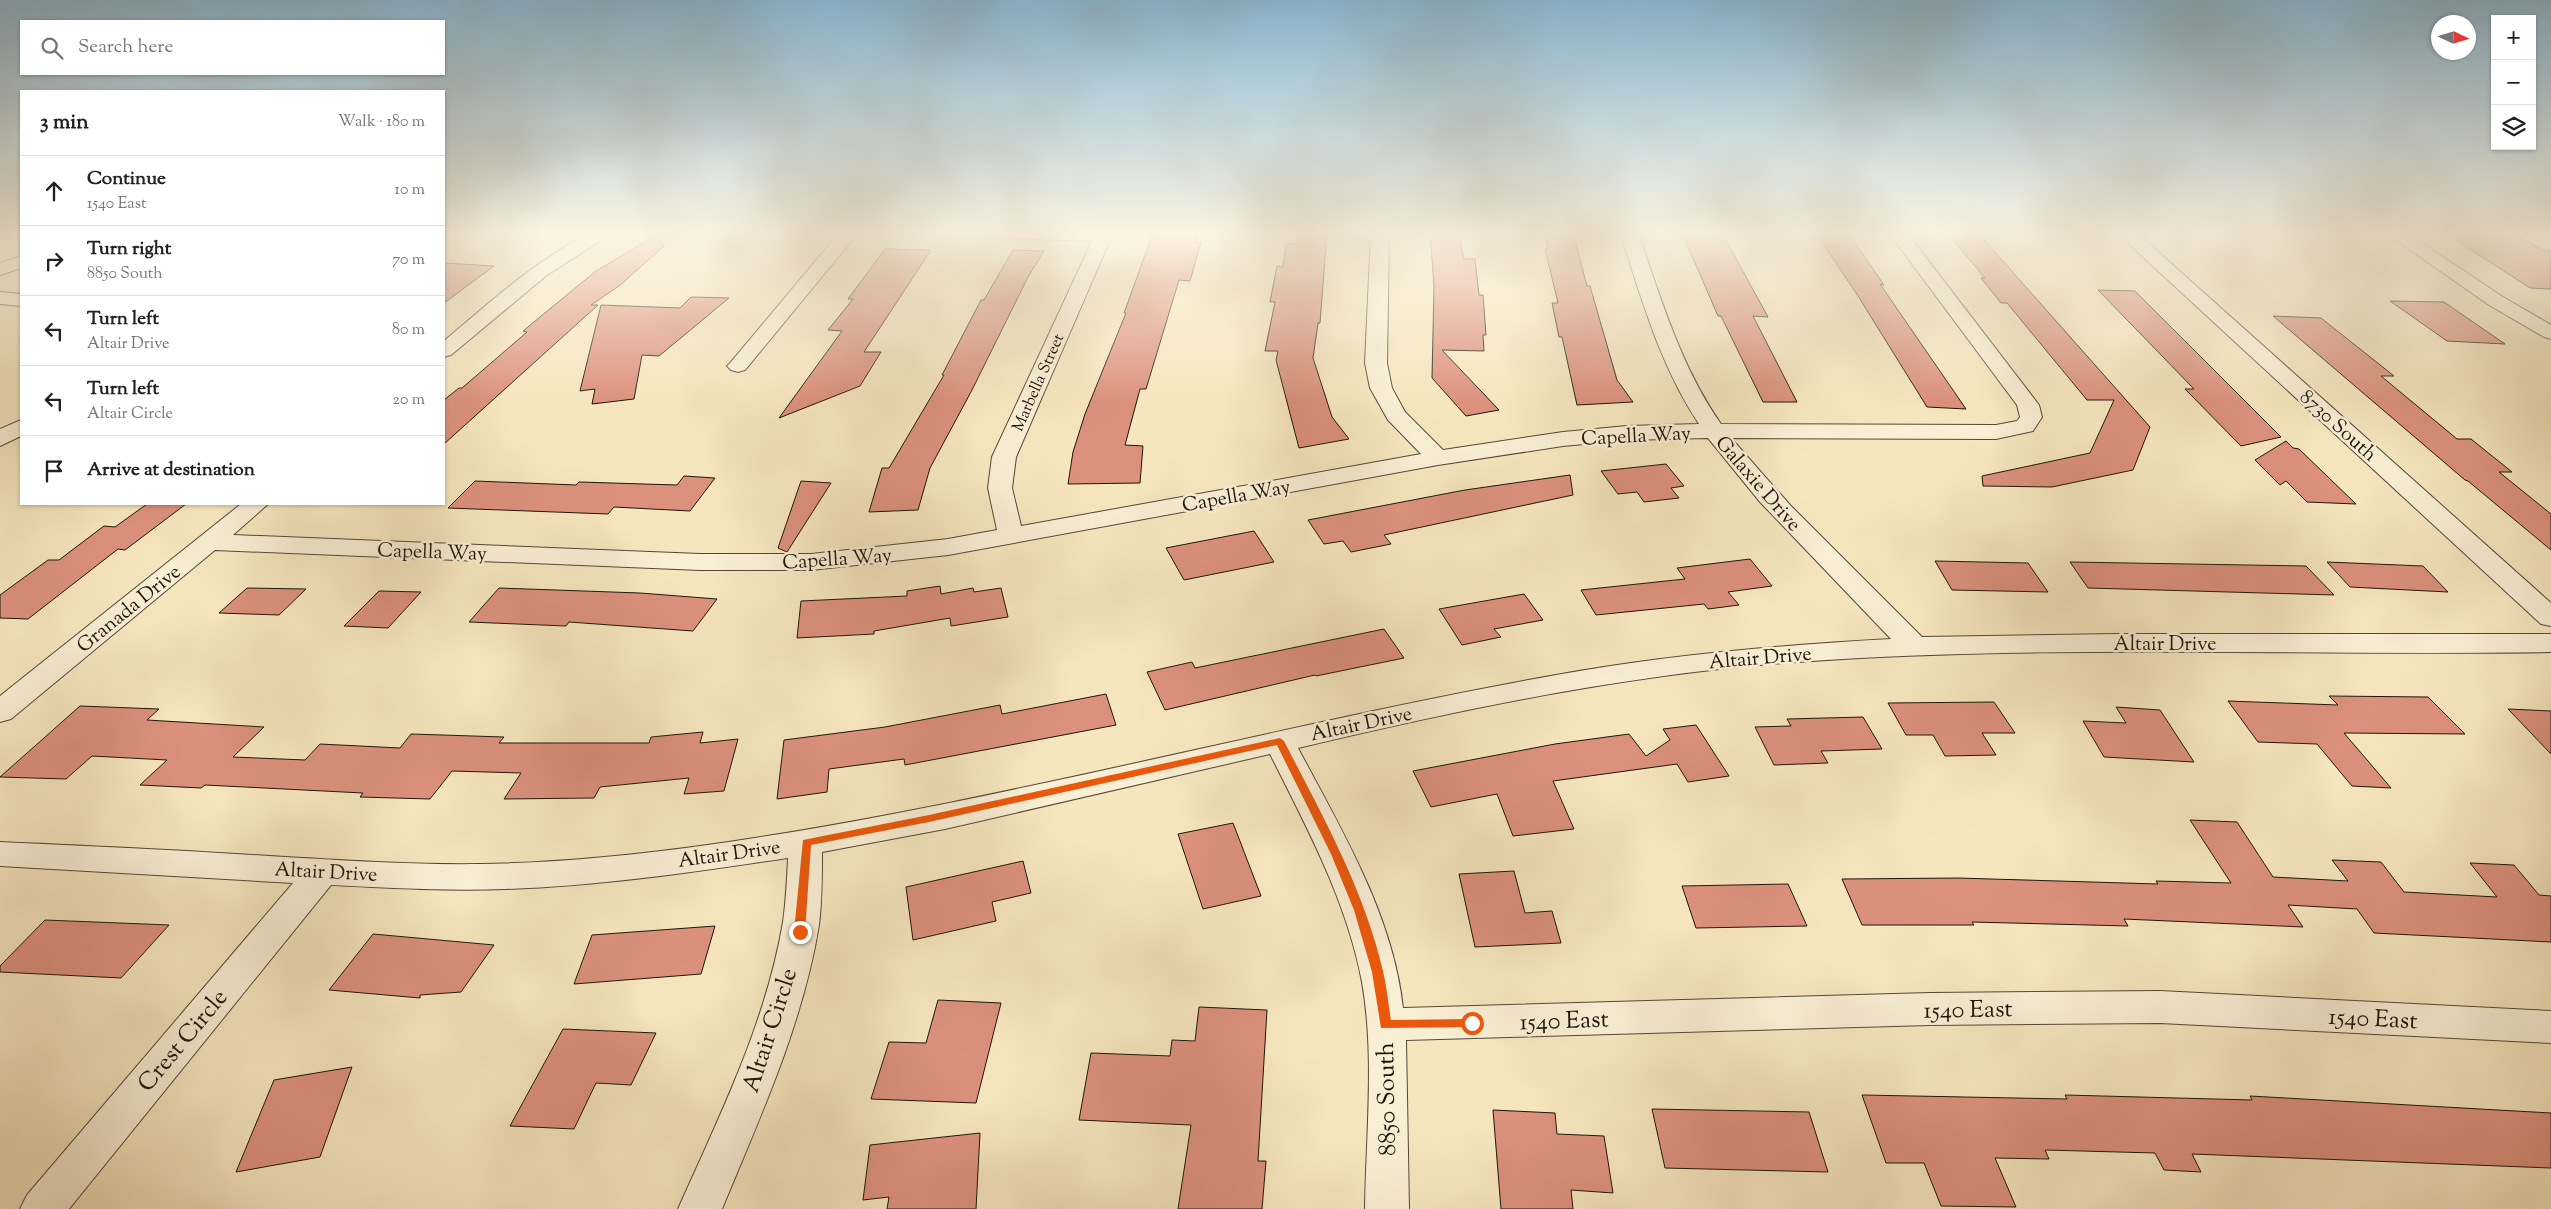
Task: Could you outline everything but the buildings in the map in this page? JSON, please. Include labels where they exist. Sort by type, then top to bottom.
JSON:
[{"type":"street","points":[[445,349],[519,289]]},
{"type":"street","points":[[738,366],[802,289]]},
{"type":"street","name":"Marbella Street","points":[[1011,535],[1001,505],[998,479],[1004,457],[1079,289]]},
{"type":"street","points":[[1378,289],[1376,363],[1381,388],[1396,415],[1438,458]]},
{"type":"street","name":"Galaxie Drive","points":[[1649,289],[1674,359],[1692,397],[1714,431],[1752,478],[1810,541],[1914,646]]},
{"type":"street","name":"Capella Way","points":[[209,542],[751,564],[871,557],[1011,535],[1438,458],[1563,440],[1627,433],[1714,431],[1996,432],[2025,426],[2031,417],[2028,405],[1941,289]]},
{"type":"street","name":"8730 South","points":[[2188,289],[2551,618]]},
{"type":"street","points":[[2479,289],[2551,333]]},
{"type":"street","points":[[0,298],[20,300]]},
{"type":"street","points":[[0,439],[20,428]]},
{"type":"street","name":"Granada Drive","points":[[0,712],[255,505]]},
{"type":"street","name":"Altair Drive","points":[[0,854],[474,877],[597,870],[702,858],[806,842],[929,819],[1280,741],[1584,678],[1800,652],[1914,646],[2551,642]]},
{"type":"street","name":"8850 South","points":[[1280,741],[1336,854],[1360,910],[1378,972],[1386,1025],[1388,1103],[1387,1209]]},
{"type":"street","name":"Altair Circle","points":[[700,1209],[755,1078],[782,1006],[800,932],[806,842]]},
{"type":"street","name":"Crest Circle","points":[[42,1209],[323,871]]},
{"type":"street","name":"1540 East","points":[[1386,1025],[1910,1009],[2160,1007],[2551,1027]]},
{"type":"route","points":[[800,932],[806,842],[929,819],[1280,741],[1336,854],[1360,910],[1378,972],[1386,1025],[1472,1023]]}]
